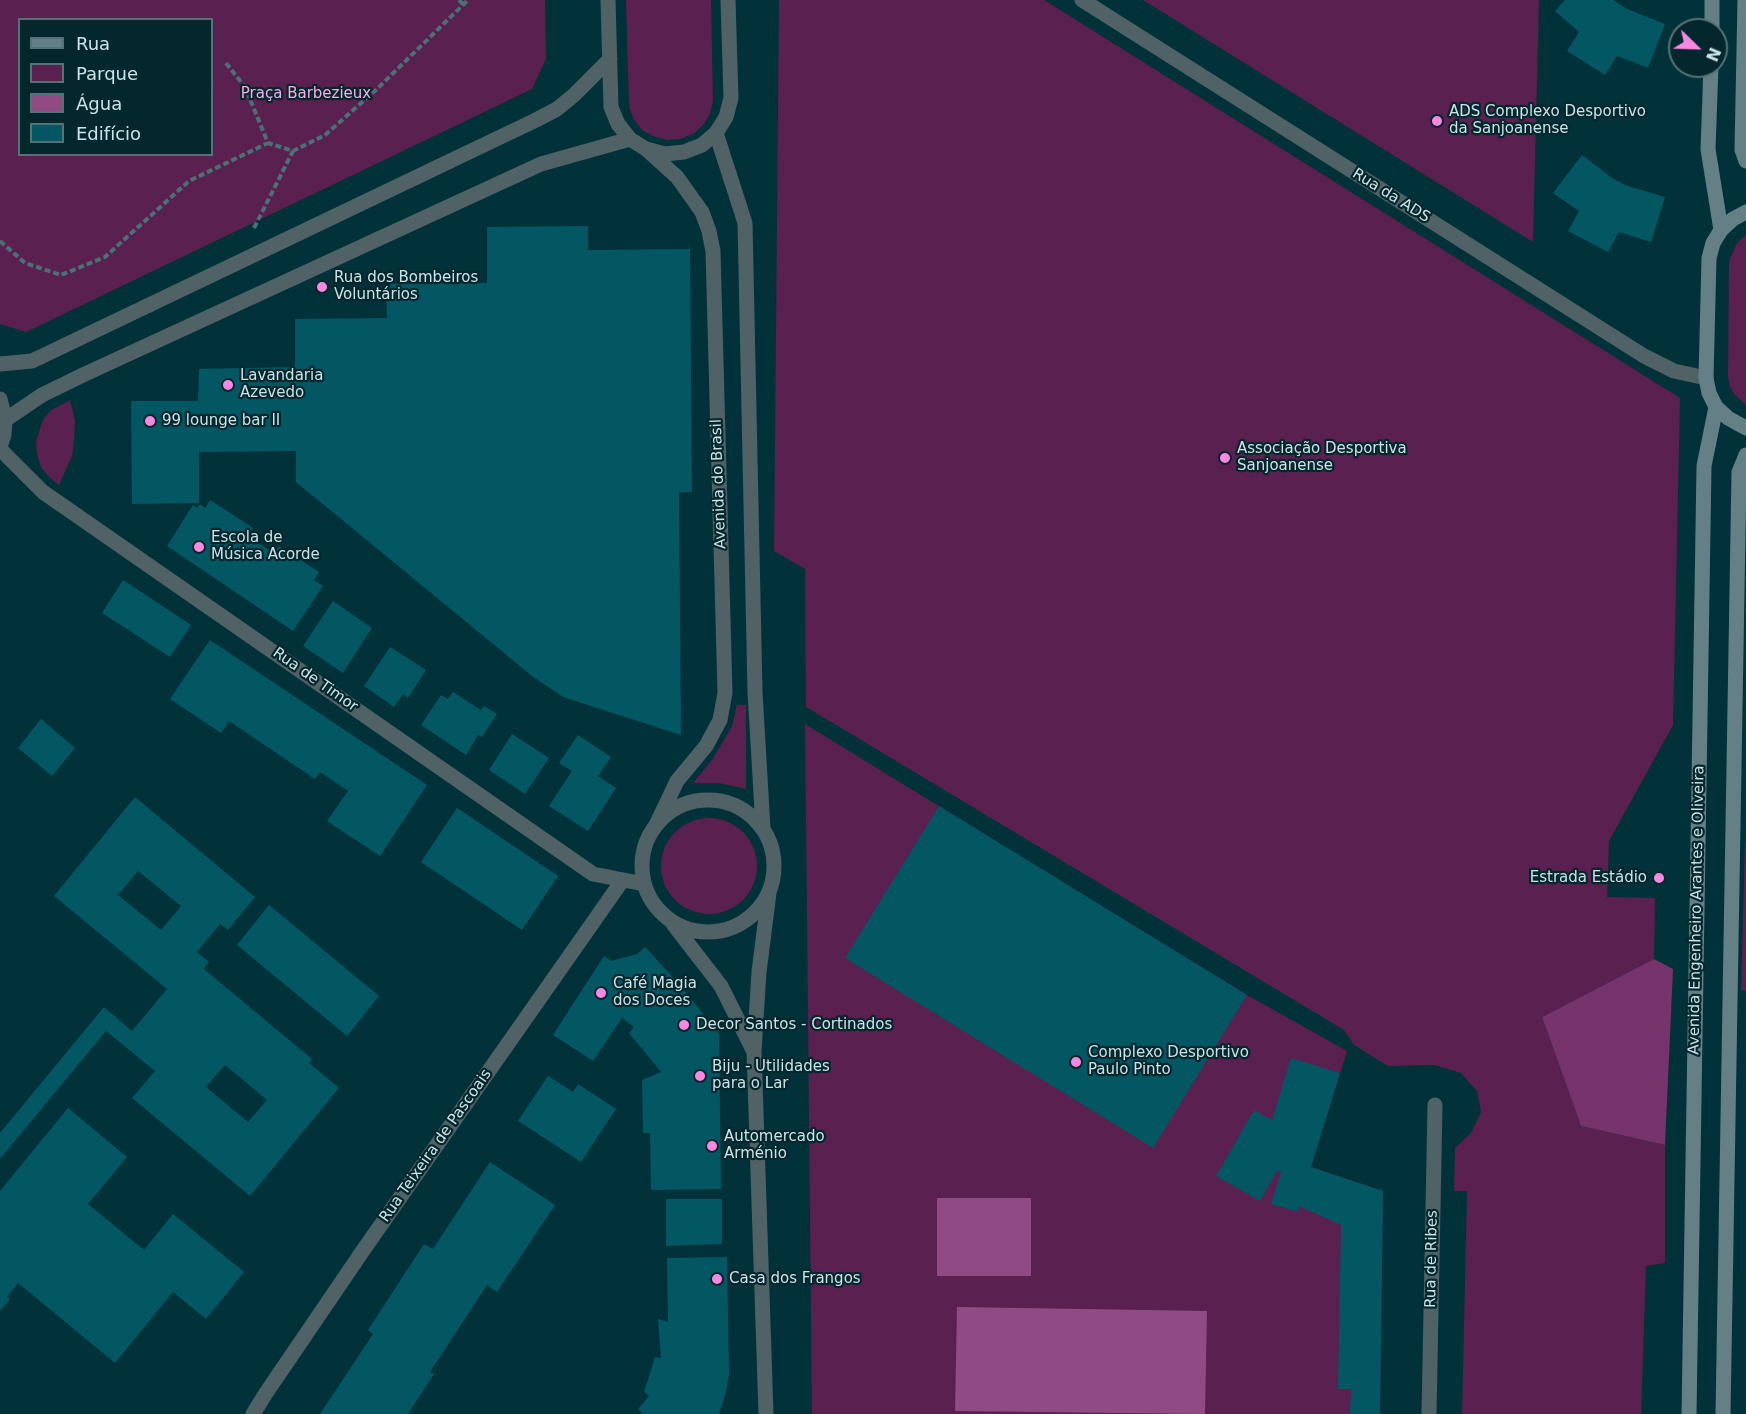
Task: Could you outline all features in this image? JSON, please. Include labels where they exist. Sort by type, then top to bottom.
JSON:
[{"type":"main road","points":[[1712,0],[1712,18]]},
{"type":"main road","points":[[1745,0],[1742,150],[1746,161]]},
{"type":"main road","points":[[1711,78],[1708,149],[1721,230]]},
{"type":"main road","points":[[1746,212],[1733,219],[1721,230],[1713,243],[1709,258],[1706,378],[1709,393],[1716,407],[1728,418],[1746,428]]},
{"type":"main road","name":"Avenida Engenheiro Arantes e Oliveira","points":[[1689,1414],[1704,466],[1716,407]]},
{"type":"main road","points":[[1724,1414],[1738,484],[1739,472],[1746,455]]},
{"type":"street","name":"Avenida do Brasil","points":[[608,0],[611,106],[618,124],[630,139],[646,149],[677,177],[702,212],[713,251],[725,693],[720,720],[706,746],[677,781],[646,841],[641,861],[644,884],[654,905],[671,922],[721,986],[754,1051]]},
{"type":"street","points":[[716,133],[726,117],[731,98],[728,0]]},
{"type":"street","name":"Rua da ADS","points":[[1082,0],[1644,356],[1674,371],[1706,378]]},
{"type":"street","points":[[0,364],[32,361],[536,120],[557,109],[574,95],[610,58]]},
{"type":"street","name":"Avenida do Brasil","points":[[646,149],[665,154],[684,153],[702,145],[716,133],[745,223],[754,692],[763,828]]},
{"type":"street","points":[[5,420],[42,395],[85,374],[541,164],[630,139]]},
{"type":"street","points":[[0,399],[5,420],[0,448]]},
{"type":"street","name":"Rua de Timor","points":[[0,448],[44,492],[593,874],[644,884]]},
{"type":"street","name":"Avenida do Brasil","points":[[657,823],[670,811],[686,803],[703,799],[720,800],[752,815],[763,828],[773,849],[774,871],[759,972],[754,1051],[766,1414]]},
{"type":"street","name":"Rua Teixeira de Pascoais","points":[[253,1414],[364,1249],[622,881]]},
{"type":"street","name":"Avenida do Brasil","points":[[671,922],[692,931],[709,933],[726,931],[742,923],[756,912],[769,894]]},
{"type":"street","name":"Rua de Ribes","points":[[1428,1414],[1435,1105]]},
{"type":"path","points":[[459,0],[464,4]]},
{"type":"path","points":[[253,230],[293,151],[325,135],[377,89],[468,0]]},
{"type":"path","points":[[226,63],[245,87],[268,143]]},
{"type":"path","points":[[0,241],[25,263],[61,275],[105,257],[189,181],[268,143],[293,151]]},
{"type":"green space","name":"Praça Barbezieux","points":[[0,0],[545,0],[546,59],[532,89],[26,332],[0,324]]},
{"type":"green space","points":[[626,0],[711,0],[713,101],[710,114],[693,134],[680,139],[667,140],[642,130],[634,119],[629,107]]},
{"type":"green space","points":[[779,0],[1044,0],[1680,398],[1673,725],[1609,841],[1607,897],[1655,898],[1654,959],[1542,1017],[1581,1126],[1665,1145],[1665,1263],[1646,1266],[1641,1414],[1462,1414],[1467,1191],[1454,1191],[1455,1148],[1471,1133],[1481,1112],[1477,1091],[1461,1073],[1435,1065],[1388,1066],[1354,1045],[1344,1030],[806,707],[805,569],[774,551]]},
{"type":"green space","name":"ADS Complexo Desportivo da Sanjoanense","points":[[1143,0],[1539,0],[1533,242]]},
{"type":"green space","points":[[1746,235],[1746,405],[1735,395],[1728,377],[1729,261],[1737,243]]},
{"type":"green space","points":[[70,400],[75,420],[74,441],[72,456],[59,485],[41,467],[36,441],[43,420],[50,411]]},
{"type":"green space","points":[[737,705],[746,705],[746,789],[719,783],[693,783],[712,760],[732,726]]},
{"type":"green space","name":"Complexo Desportivo Paulo Pinto","points":[[805,724],[1247,995],[1347,1051],[1311,1167],[1383,1191],[1380,1414],[812,1414]]},
{"type":"green space","points":[[700,818],[718,818],[736,826],[749,839],[757,857],[754,885],[736,906],[718,914],[700,914],[682,906],[669,893],[661,875],[661,857],[669,839],[682,826]]},
{"type":"green space","points":[[1746,843],[1746,991],[1741,990]]},
{"type":"shaded area","points":[[1654,959],[1673,969],[1665,1145],[1581,1126],[1542,1017]]},
{"type":"water","points":[[937,1198],[1031,1198],[1031,1276],[937,1276]]},
{"type":"water","points":[[957,1307],[1207,1311],[1205,1414],[955,1411]]},
{"type":"building","points":[[1565,0],[1613,0],[1627,9],[1665,24],[1648,68],[1617,56],[1605,75],[1567,51],[1579,32],[1555,11]]},
{"type":"building","points":[[1582,155],[1625,185],[1665,197],[1651,242],[1619,232],[1608,252],[1568,231],[1579,211],[1553,193]]},
{"type":"building","points":[[588,226],[588,250],[690,249],[692,492],[679,492],[681,735],[563,697],[532,676],[296,482],[296,451],[199,452],[199,503],[132,504],[131,401],[198,401],[199,369],[295,367],[295,319],[387,318],[386,284],[487,283],[487,227]]},
{"type":"building","points":[[210,500],[253,528],[248,537],[274,553],[279,546],[319,572],[314,580],[323,586],[293,631],[167,546],[193,505],[197,508],[200,504],[205,508]]},
{"type":"building","points":[[123,580],[191,625],[170,657],[102,613]]},
{"type":"building","points":[[333,601],[372,628],[343,673],[303,646]]},
{"type":"building","points":[[210,640],[427,785],[380,856],[327,821],[348,791],[320,772],[315,779],[229,721],[221,733],[170,699]]},
{"type":"building","points":[[390,647],[426,670],[408,698],[403,694],[394,707],[364,686]]},
{"type":"building","points":[[453,692],[481,710],[484,706],[497,714],[482,737],[478,735],[466,755],[421,725],[441,695],[448,699]]},
{"type":"building","points":[[41,719],[75,748],[52,776],[18,748]]},
{"type":"building","points":[[512,734],[549,758],[525,794],[489,770]]},
{"type":"building","points":[[578,735],[611,757],[598,776],[616,788],[588,831],[549,806],[572,771],[559,763]]},
{"type":"building","points":[[135,797],[255,897],[228,930],[220,924],[197,952],[209,962],[204,969],[312,1059],[309,1063],[339,1088],[250,1196],[132,1098],[155,1071],[106,1031],[0,1159],[0,1133],[104,1007],[132,1031],[167,989],[54,896]],"holes":[[[138,871],[181,906],[161,930],[118,895]],[[225,1065],[267,1100],[248,1122],[206,1087]]]},
{"type":"building","points":[[939,806],[1247,995],[1153,1148],[845,958]]},
{"type":"building","points":[[457,808],[558,876],[522,930],[421,862]]},
{"type":"building","points":[[269,905],[379,996],[347,1036],[237,945]]},
{"type":"building","points":[[645,947],[680,985],[719,1034],[721,1189],[651,1190],[650,1133],[643,1133],[642,1080],[661,1072],[629,1033],[634,1027],[622,1018],[593,1061],[553,1035],[604,956],[611,961],[637,954]]},
{"type":"building","points":[[1291,1058],[1340,1073],[1311,1167],[1383,1191],[1380,1414],[1350,1414],[1351,1389],[1338,1389],[1341,1225],[1299,1206],[1298,1212],[1271,1204],[1281,1172],[1277,1171],[1260,1201],[1216,1176],[1254,1110],[1272,1120]]},
{"type":"building","points":[[548,1076],[573,1092],[578,1084],[616,1109],[581,1162],[518,1121]]},
{"type":"building","points":[[68,1108],[127,1157],[88,1204],[144,1250],[173,1214],[244,1272],[206,1319],[173,1292],[115,1363],[18,1283],[7,1297],[10,1299],[0,1311],[0,1191]]},
{"type":"building","points":[[490,1162],[555,1205],[497,1292],[487,1285],[430,1372],[434,1374],[408,1414],[320,1414],[373,1334],[368,1330],[424,1244],[433,1249]]},
{"type":"building","points":[[666,1199],[722,1199],[722,1244],[666,1246]]},
{"type":"building","points":[[727,1257],[729,1374],[719,1414],[643,1414],[638,1409],[649,1396],[644,1392],[655,1357],[661,1358],[658,1319],[668,1322],[667,1258]]},
{"type":"place","name":"ADS Complexo Desportivo da Sanjoanense","points":[[1437,121]]},
{"type":"place","name":"Rua dos Bombeiros Voluntários","points":[[322,287]]},
{"type":"place","name":"Lavandaria Azevedo","points":[[228,385]]},
{"type":"place","name":"99 lounge bar II","points":[[150,421]]},
{"type":"place","name":"Associação Desportiva Sanjoanense","points":[[1225,458]]},
{"type":"place","name":"Escola de Música Acorde","points":[[199,547]]},
{"type":"place","name":"Estrada Estádio","points":[[1659,878]]},
{"type":"place","name":"Café Magia dos Doces","points":[[601,993]]},
{"type":"place","name":"Decor Santos - Cortinados","points":[[684,1025]]},
{"type":"place","name":"Complexo Desportivo Paulo Pinto","points":[[1076,1062]]},
{"type":"place","name":"Biju - Utilidades para o Lar","points":[[700,1076]]},
{"type":"place","name":"Automercado Arménio","points":[[712,1146]]},
{"type":"place","name":"Casa dos Frangos","points":[[717,1279]]}]
